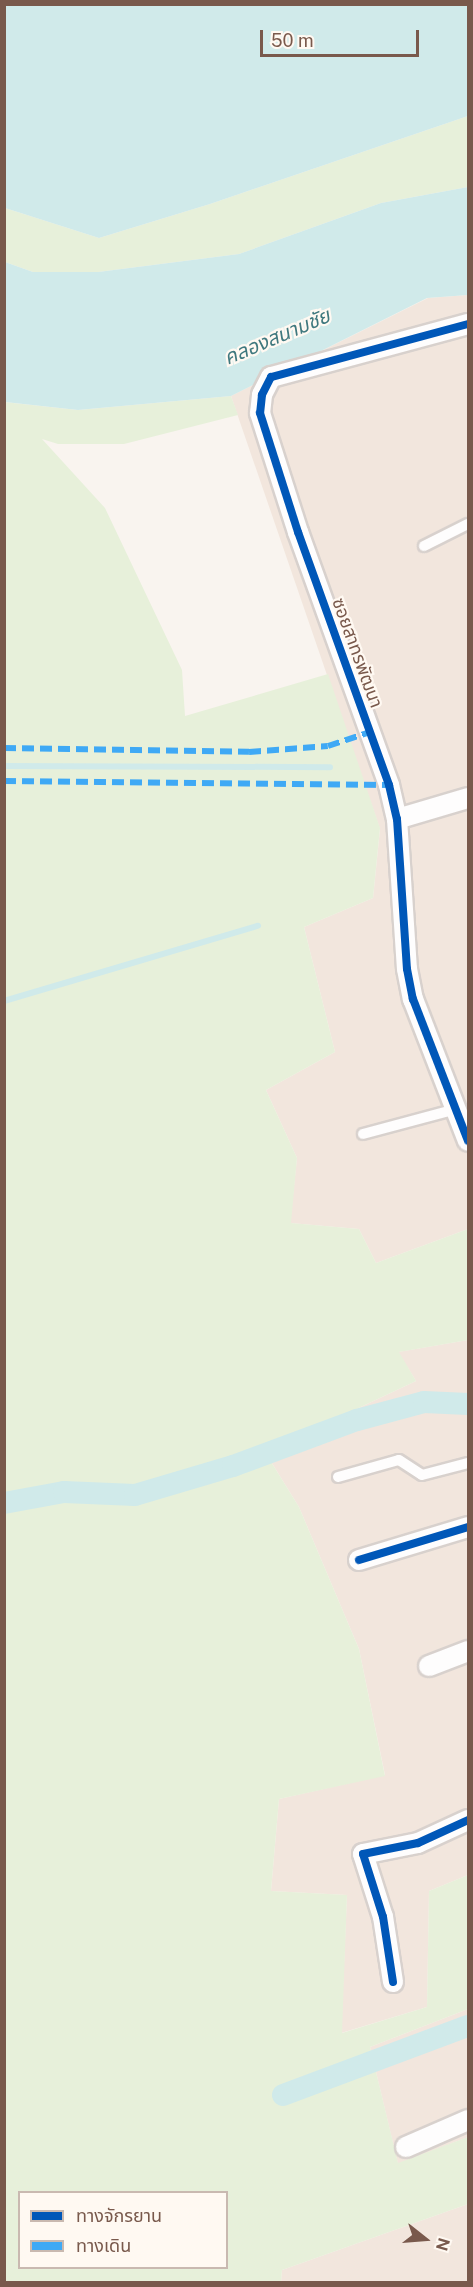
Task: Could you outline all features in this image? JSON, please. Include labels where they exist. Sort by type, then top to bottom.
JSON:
[{"type":"street","name":"ซอยสาทรพัฒนา","points":[[468,324],[272,377],[262,395],[260,413],[284,489],[389,786],[397,819],[407,969],[413,999],[468,1141]]},
{"type":"street","points":[[397,819],[468,798]]},
{"type":"street","points":[[359,1560],[468,1527]]},
{"type":"street","points":[[429,1666],[468,1651]]},
{"type":"street","points":[[393,1982],[383,1917],[363,1854],[418,1843],[468,1820]]},
{"type":"street","points":[[406,2147],[468,2120]]},
{"type":"lane","points":[[424,546],[468,524]]},
{"type":"lane","points":[[363,1134],[456,1109]]},
{"type":"lane","points":[[338,1477],[399,1460],[422,1475],[468,1463]]},
{"type":"shaded area","points":[[468,295],[468,1229],[376,1263],[359,1229],[290,1223],[297,1158],[266,1090],[335,1052],[304,927],[373,898],[380,829],[231,396],[428,298]]},
{"type":"shaded area","points":[[468,1340],[468,1875],[429,1891],[427,2007],[341,2033],[347,1895],[271,1891],[279,1799],[385,1775],[359,1649],[299,1507],[265,1452],[416,1381],[398,1352]]},
{"type":"shaded area","points":[[468,2009],[468,2137],[398,2164],[370,2047]]},
{"type":"shaded area","points":[[468,2204],[468,2282],[281,2282],[282,2270]]},
{"type":"green space","points":[[468,116],[468,187],[381,203],[239,254],[98,272],[33,272],[5,262],[5,208],[99,238],[210,204]]},
{"type":"green space","points":[[231,396],[238,415],[124,444],[58,444],[42,439],[105,508],[182,670],[185,716],[328,674],[380,828],[373,898],[304,927],[335,1052],[266,1090],[297,1158],[291,1223],[359,1229],[376,1263],[468,1229],[468,1340],[399,1352],[416,1381],[265,1452],[299,1507],[359,1649],[385,1776],[279,1799],[271,1891],[347,1895],[342,2033],[427,2007],[429,1891],[468,1875],[468,2009],[370,2047],[398,2163],[468,2137],[468,2204],[282,2270],[281,2282],[5,2282],[4,402],[78,410]]},
{"type":"water","points":[[5,4],[468,5],[468,116],[210,204],[99,238],[5,208]]},
{"type":"water","name":"คลองสนามชัย","points":[[468,187],[468,295],[427,298],[231,396],[78,410],[5,402],[5,262],[33,272],[98,272],[239,254],[381,203]]},
{"type":"waterway","points":[[4,766],[330,767]]},
{"type":"waterway","points":[[4,1001],[258,926]]},
{"type":"waterway","points":[[4,1503],[64,1492],[135,1495],[233,1466],[357,1420],[424,1402],[468,1404]]},
{"type":"waterway","points":[[283,2095],[468,2026]]},
{"type":"marked path","points":[[4,748],[249,752],[328,746],[370,732]]},
{"type":"marked path","points":[[4,781],[389,785]]},
{"type":"cycle path","points":[[468,324],[271,377],[262,395],[260,413],[298,532],[389,785],[397,819],[407,969],[413,999],[468,1141]]},
{"type":"cycle path","points":[[359,1560],[468,1527]]},
{"type":"cycle path","points":[[393,1982],[383,1917],[363,1854],[418,1843],[468,1820]]}]
